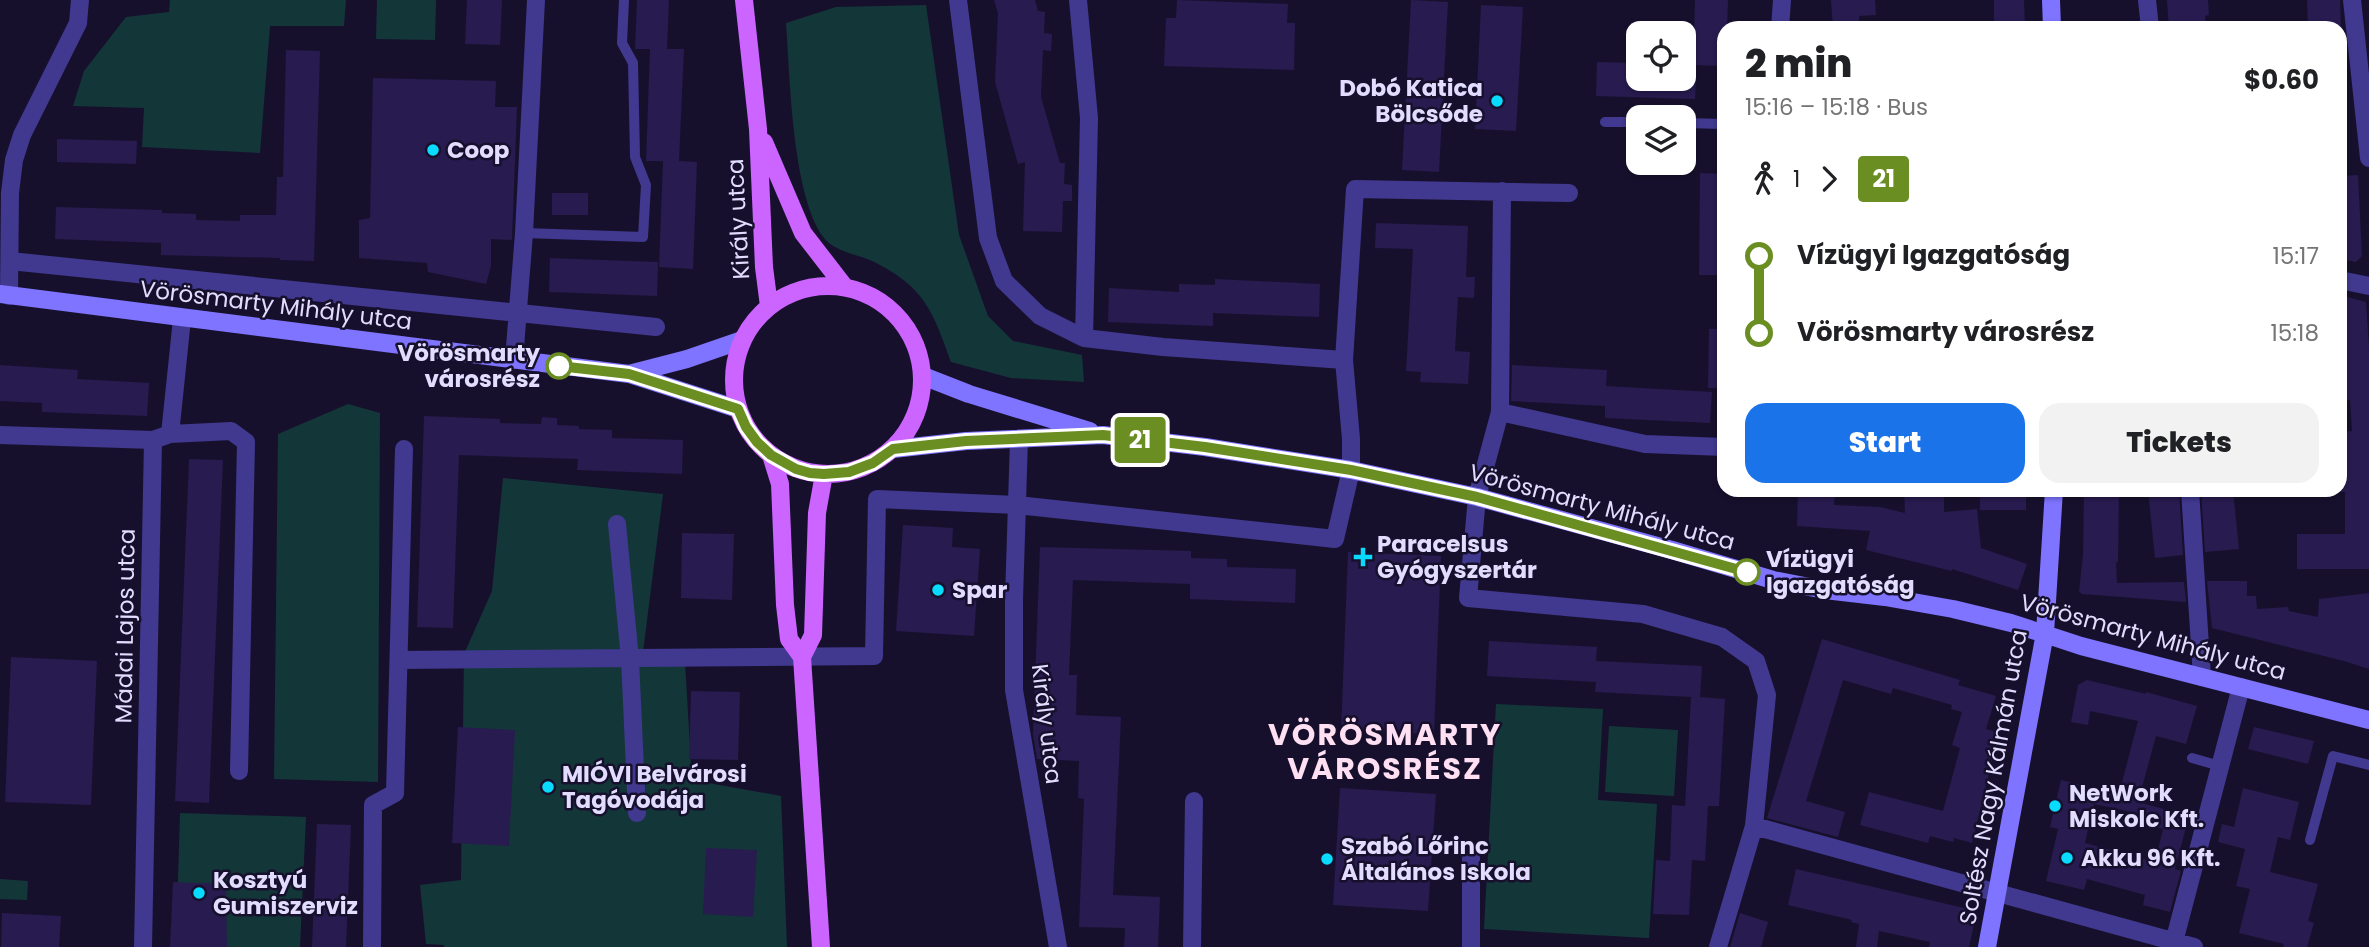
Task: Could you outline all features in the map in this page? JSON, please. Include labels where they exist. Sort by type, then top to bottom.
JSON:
[{"type":"main road","name":"Király utca","points":[[744,0],[758,129],[764,267],[769,306]]},
{"type":"main road","points":[[2051,0],[2052,21]]},
{"type":"main road","name":"Király utca","points":[[758,129],[803,233],[844,286]]},
{"type":"main road","points":[[828,285],[844,286],[865,292],[883,303],[899,317],[912,335],[923,376],[916,416],[893,449],[873,463],[849,472],[824,474],[796,469],[771,455],[746,427],[738,409],[733,374],[742,340],[758,316],[769,306],[797,290],[828,285]]},
{"type":"main road","name":"Vörösmarty Mihály utca","points":[[5,295],[629,374],[738,409]]},
{"type":"main road","name":"Vörösmarty Mihály utca","points":[[629,374],[687,359],[742,340]]},
{"type":"main road","name":"Vörösmarty Mihály utca","points":[[923,376],[969,394],[1103,435]]},
{"type":"main road","name":"Vörösmarty Mihály utca","points":[[893,449],[966,441],[1103,435],[1205,447],[1351,470],[1477,497],[1773,580],[1953,609],[2045,633],[2081,646],[2369,720]]},
{"type":"main road","points":[[771,455],[780,484],[789,639],[802,657]]},
{"type":"main road","points":[[821,947],[802,657],[813,635],[817,513],[824,474]]},
{"type":"main road","name":"Soltész Nagy Kálmán utca","points":[[1987,947],[2045,633],[2054,497]]},
{"type":"street","points":[[5,295],[10,261],[10,193],[14,160],[22,135],[78,23],[80,0]]},
{"type":"street","points":[[514,360],[524,233],[536,0]]},
{"type":"street","points":[[958,0],[988,238],[1004,281],[1040,316],[1084,338],[1163,347],[1344,360]]},
{"type":"street","points":[[1078,0],[1089,118],[1084,338]]},
{"type":"street","points":[[1780,21],[1782,0]]},
{"type":"street","points":[[2147,0],[2149,21]]},
{"type":"street","points":[[2352,0],[2369,158]]},
{"type":"street","points":[[399,660],[874,656],[877,499],[1017,505],[1335,539],[1351,470],[1344,360],[1355,189],[1569,193]]},
{"type":"street","points":[[1502,191],[1500,412],[1477,497],[1468,598],[1643,614],[1722,638],[1756,660],[1767,695],[1754,826],[1718,947]]},
{"type":"street","points":[[10,261],[656,327]]},
{"type":"street","points":[[2347,281],[2369,286]]},
{"type":"street","name":"Mádai Lajos utca","points":[[143,947],[161,437],[182,319]]},
{"type":"street","points":[[1500,412],[1645,443],[1717,447]]},
{"type":"street","points":[[0,435],[161,437],[231,431],[246,442],[239,771]]},
{"type":"street","name":"Király utca","points":[[1019,439],[1014,690],[1058,947]]},
{"type":"street","points":[[372,947],[373,805],[395,793],[404,449]]},
{"type":"street","points":[[2190,497],[2202,677]]},
{"type":"street","points":[[617,524],[630,659],[637,813]]},
{"type":"street","points":[[2174,942],[2241,687]]},
{"type":"street","points":[[1192,947],[1194,801]]},
{"type":"street","points":[[1754,826],[2194,947]]},
{"type":"street","points":[[1471,858],[1471,947]]},
{"type":"lane","points":[[524,233],[643,237],[646,185],[635,157],[633,63],[622,43],[624,0]]},
{"type":"lane","points":[[1605,122],[1626,122]]},
{"type":"lane","points":[[1696,123],[1717,124]]},
{"type":"lane","points":[[2310,840],[2333,756],[2369,765]]},
{"type":"lane","points":[[2192,758],[2220,766]]},
{"type":"green space","points":[[170,0],[346,0],[344,26],[270,26],[260,153],[142,147],[144,108],[73,106],[84,71],[126,17],[169,12]]},
{"type":"green space","points":[[377,0],[436,0],[435,40],[376,39]]},
{"type":"green space","points":[[926,5],[959,235],[988,316],[1013,341],[1082,355],[1084,382],[1011,378],[951,362],[932,314],[915,290],[890,270],[829,243],[813,219],[799,166],[791,104],[786,23],[836,7]]},
{"type":"green space","points":[[348,404],[380,413],[378,782],[274,779],[278,434]]},
{"type":"green space","points":[[503,478],[663,494],[643,652],[685,663],[692,780],[781,796],[787,947],[444,947],[426,944],[420,885],[461,880],[464,654],[492,591]]},
{"type":"green space","points":[[1496,704],[1603,709],[1598,800],[1657,804],[1649,938],[1484,929]]},
{"type":"green space","points":[[1609,726],[1678,730],[1674,796],[1605,792]]},
{"type":"green space","points":[[180,813],[306,817],[300,947],[176,947]]},
{"type":"green space","points":[[0,879],[28,881],[27,900],[0,899]]},
{"type":"building","points":[[467,0],[502,0],[500,45],[465,44]]},
{"type":"building","points":[[637,0],[669,0],[667,49],[684,49],[679,161],[697,162],[693,269],[659,267],[663,161],[646,161],[650,49],[635,49]]},
{"type":"building","points":[[994,0],[1035,0],[1038,11],[1045,12],[1044,33],[1052,34],[1051,51],[1043,50],[1041,97],[1060,163],[1065,163],[1064,184],[1072,185],[1072,201],[1063,201],[1062,232],[1023,231],[1025,162],[1018,164],[995,82],[998,13]]},
{"type":"building","points":[[1177,0],[1288,4],[1287,23],[1295,23],[1294,70],[1164,66],[1166,18],[1176,18]]},
{"type":"building","points":[[1411,0],[1448,2],[1439,172],[1402,170]]},
{"type":"building","points":[[1695,0],[1728,0],[1727,21],[1717,21],[1717,66],[1696,65]]},
{"type":"building","points":[[1831,0],[1875,0],[1876,15],[1859,16],[1859,21],[1832,21]]},
{"type":"building","points":[[1994,0],[2024,0],[2025,21],[1994,21]]},
{"type":"building","points":[[2167,0],[2208,0],[2209,15],[2205,16],[2205,21],[2168,21]]},
{"type":"building","points":[[2307,0],[2340,0],[2341,21],[2308,21]]},
{"type":"building","points":[[1481,5],[1523,7],[1516,131],[1475,129]]},
{"type":"building","points":[[286,50],[320,51],[314,261],[161,255],[161,243],[55,239],[56,207],[162,210],[162,213],[196,214],[196,220],[240,221],[240,215],[276,215],[277,177],[283,177]]},
{"type":"building","points":[[1597,62],[1626,63],[1626,91],[1695,91],[1695,99],[1596,96]]},
{"type":"building","name":"Coop","points":[[373,78],[496,81],[495,107],[517,107],[512,240],[491,239],[491,266],[486,284],[428,272],[427,263],[359,258],[359,220],[370,218]]},
{"type":"building","points":[[57,139],[137,141],[136,164],[57,162]]},
{"type":"building","points":[[1700,173],[1717,174],[1717,275],[1699,275]]},
{"type":"building","points":[[2358,175],[2362,256],[2356,262],[2347,260],[2347,176]]},
{"type":"building","points":[[552,193],[588,193],[588,215],[552,215]]},
{"type":"building","points":[[1376,223],[1468,226],[1466,277],[1475,277],[1474,298],[1458,297],[1455,351],[1470,352],[1468,384],[1420,382],[1421,372],[1406,371],[1413,249],[1375,248]]},
{"type":"building","points":[[550,258],[658,262],[657,296],[549,292]]},
{"type":"building","points":[[1215,279],[1320,284],[1319,317],[1213,313],[1213,326],[1108,322],[1109,288],[1179,292],[1179,284],[1215,285]]},
{"type":"building","points":[[2347,297],[2366,302],[2369,347],[2369,569],[2297,569],[2297,534],[2345,534],[2347,432],[2352,431],[2350,400],[2347,400]]},
{"type":"building","points":[[1709,329],[1717,329],[1717,388],[1708,388]]},
{"type":"building","points":[[0,365],[78,370],[77,379],[149,383],[147,416],[42,412],[42,403],[0,401]]},
{"type":"building","points":[[1512,365],[1607,370],[1606,386],[1712,392],[1710,423],[1605,418],[1605,406],[1511,401]]},
{"type":"building","points":[[424,416],[500,419],[500,423],[541,424],[542,417],[557,418],[557,425],[612,430],[612,438],[683,440],[682,474],[577,470],[578,459],[459,455],[453,628],[417,627]]},
{"type":"building","points":[[189,459],[223,460],[209,803],[175,801]]},
{"type":"building","points":[[1798,497],[1835,497],[1834,505],[1880,507],[1905,513],[1904,497],[1944,497],[1944,512],[1977,509],[1981,548],[2027,564],[2018,590],[1952,569],[1866,550],[1870,531],[1797,526]]},
{"type":"building","points":[[1980,497],[2026,497],[2026,510],[1980,510]]},
{"type":"building","points":[[2084,497],[2119,497],[2117,583],[2184,582],[2186,602],[2082,594],[2079,592]]},
{"type":"building","points":[[2149,497],[2179,497],[2183,555],[2155,558]]},
{"type":"building","points":[[2201,497],[2234,497],[2239,549],[2205,552]]},
{"type":"building","name":"Spar","points":[[903,525],[953,528],[952,547],[980,549],[974,636],[896,631]]},
{"type":"building","points":[[682,533],[734,534],[732,600],[681,598]]},
{"type":"building","points":[[1040,547],[1191,551],[1191,558],[1227,559],[1227,567],[1296,569],[1295,603],[1190,599],[1190,584],[1073,580],[1069,675],[1077,675],[1076,715],[1121,717],[1113,895],[1160,897],[1158,947],[1124,947],[1125,928],[1079,927],[1084,799],[1078,798],[1079,761],[1037,759],[1033,734]]},
{"type":"building","points":[[1348,552],[1441,556],[1434,734],[1341,731]]},
{"type":"building","points":[[2207,581],[2247,581],[2247,596],[2256,596],[2257,609],[2288,607],[2289,611],[2318,617],[2319,599],[2369,593],[2369,669],[2212,628]]},
{"type":"building","points":[[1822,639],[1960,680],[1958,685],[1996,696],[1986,729],[1997,732],[1989,757],[1993,757],[1972,843],[1954,838],[1953,842],[1930,836],[1928,843],[1860,825],[1869,792],[1943,811],[1960,748],[1952,745],[1962,712],[1951,709],[1952,705],[1893,688],[1891,694],[1843,680],[1806,801],[1845,812],[1838,837],[1767,818]]},
{"type":"building","points":[[1489,641],[1597,647],[1596,661],[1702,666],[1700,697],[1725,699],[1719,806],[1708,806],[1705,861],[1692,860],[1689,915],[1653,914],[1656,860],[1670,861],[1672,805],[1685,806],[1691,697],[1595,692],[1596,682],[1487,676]]},
{"type":"building","points":[[11,657],[97,661],[91,805],[5,802]]},
{"type":"building","points":[[2087,680],[2197,706],[2186,744],[2156,736],[2138,802],[2189,816],[2175,869],[2181,871],[2170,912],[2143,905],[2145,895],[2087,879],[2084,890],[2046,881],[2058,829],[2050,827],[2061,780],[2119,794],[2138,721],[2090,711],[2088,725],[2071,722],[2078,685]],"holes":[[[2094,804],[2131,812],[2129,820],[2163,829],[2155,862],[2085,843]]]},
{"type":"building","points":[[691,691],[740,692],[738,760],[689,759]]},
{"type":"building","points":[[458,727],[515,730],[509,846],[452,843]]},
{"type":"building","points":[[2254,727],[2314,741],[2308,764],[2248,749]]},
{"type":"building","points":[[1340,788],[1436,794],[1428,911],[1333,905]]},
{"type":"building","points":[[2243,788],[2299,802],[2290,840],[2278,837],[2270,872],[2318,884],[2308,921],[2314,923],[2307,947],[2283,947],[2284,944],[2239,933],[2250,889],[2236,886],[2245,849],[2218,842],[2222,824],[2234,827]]},
{"type":"building","points":[[317,824],[351,825],[346,947],[312,947]]},
{"type":"building","points":[[706,848],[757,850],[753,917],[703,914]]},
{"type":"building","points":[[1796,869],[1977,911],[1969,947],[1929,947],[1930,942],[1879,931],[1877,947],[1856,947],[1859,924],[1788,905]]},
{"type":"building","points":[[173,882],[226,884],[227,947],[170,947]]},
{"type":"building","points":[[2,913],[61,916],[59,947],[1,947]]},
{"type":"building","points":[[1740,913],[1768,922],[1761,947],[1730,947]]},
{"type":"bus line","name":"21","points":[[559,366],[629,374],[738,409],[746,427],[771,455],[796,469],[810,473],[849,472],[873,463],[893,449],[966,441],[1103,435],[1205,447],[1351,470],[1477,497],[1747,572]]},
{"type":"place","name":"Dobó Katica Bölcsőde","points":[[1497,101]]},
{"type":"place","name":"Coop","points":[[433,150]]},
{"type":"place","name":"Vörösmarty városrész","points":[[559,366]]},
{"type":"place","name":"Paracelsus Gyógyszertár","points":[[1363,557]]},
{"type":"place","name":"Vízügyi Igazgatóság","points":[[1747,572]]},
{"type":"place","name":"Spar","points":[[938,590]]},
{"type":"place","name":"MIÓVI Belvárosi Tagóvodája","points":[[548,787]]},
{"type":"place","name":"NetWork Miskolc Kft.","points":[[2055,806]]},
{"type":"place","name":"Akku 96 Kft.","points":[[2067,858]]},
{"type":"place","name":"Szabó Lőrinc Általános Iskola","points":[[1327,859]]},
{"type":"place","name":"Kosztyú Gumiszerviz","points":[[199,893]]},
{"type":"district","name":"VÖRÖSMARTY VÁROSRÉSZ","points":[[1385,751]]}]
